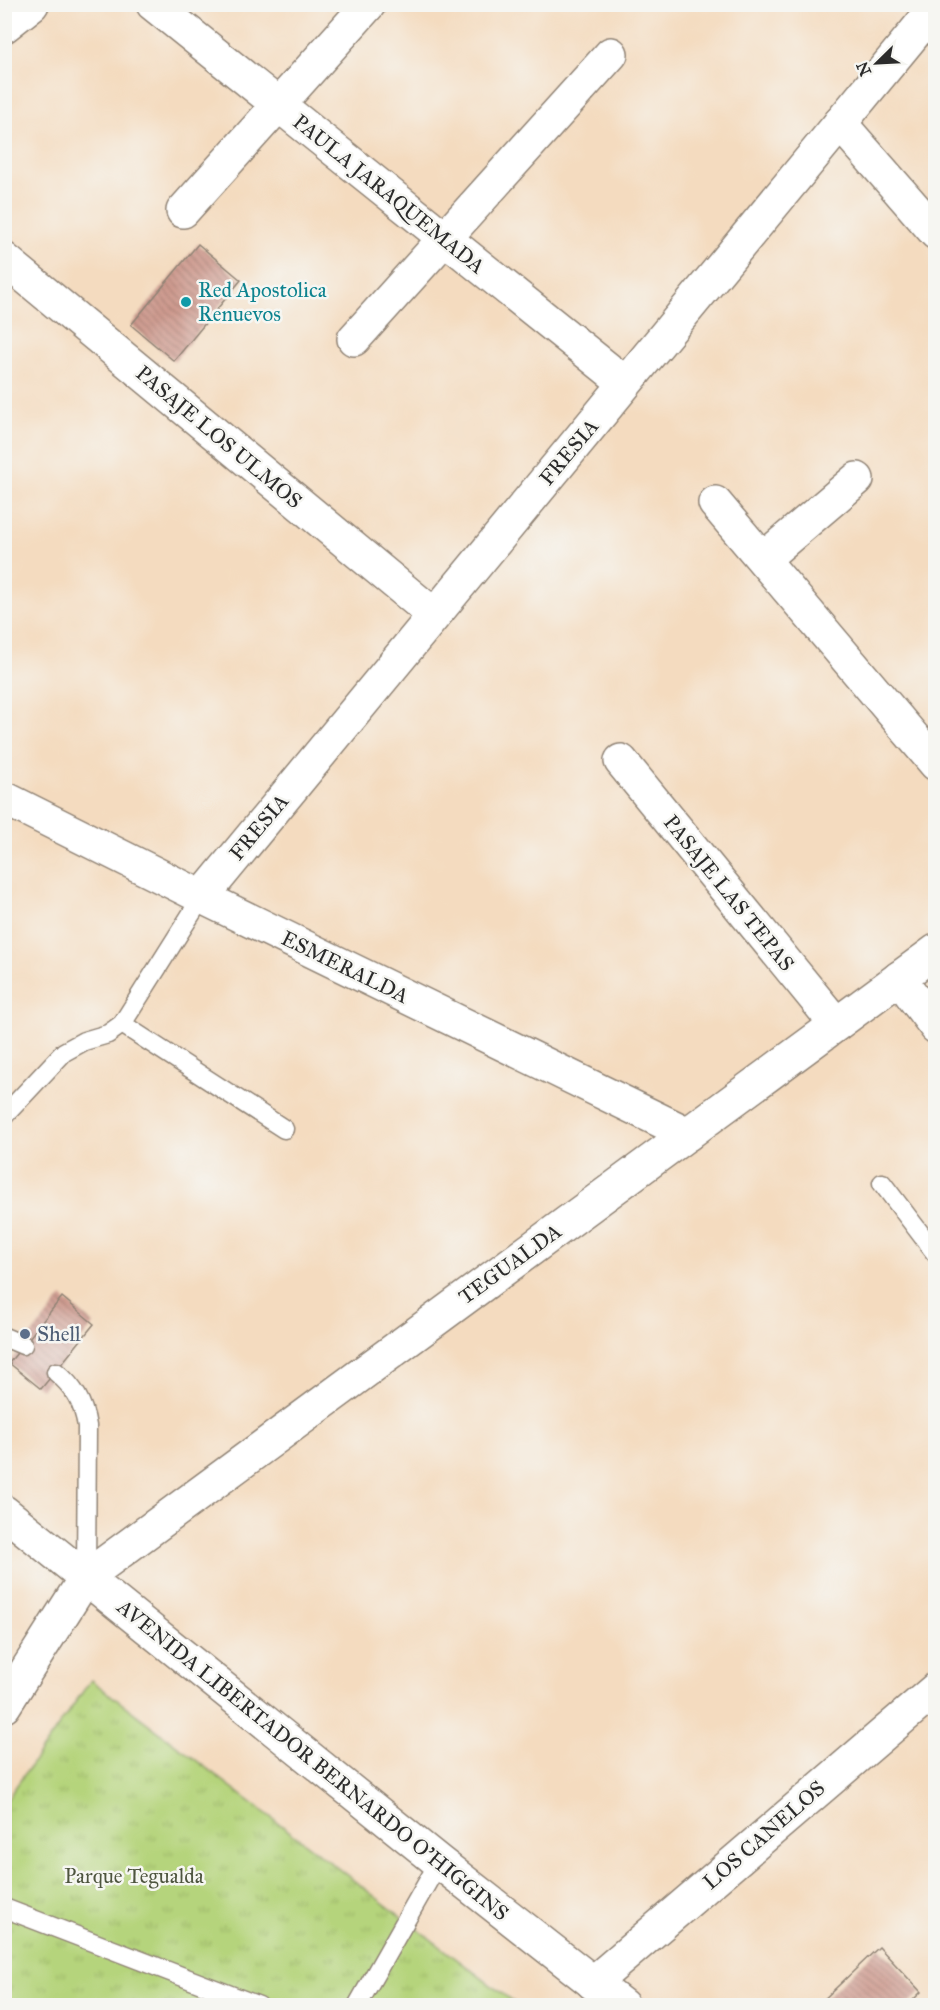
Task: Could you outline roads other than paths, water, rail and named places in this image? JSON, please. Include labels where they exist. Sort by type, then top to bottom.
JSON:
[{"type":"street","points":[[4,26],[32,4]]},
{"type":"street","name":"PAULA JARAQUEMADA","points":[[153,4],[625,383]]},
{"type":"street","points":[[183,211],[369,4]]},
{"type":"street","name":"FRESIA","points":[[202,897],[936,7]]},
{"type":"street","points":[[354,339],[612,54]]},
{"type":"street","points":[[840,123],[936,233]]},
{"type":"street","name":"PASAJE LOS ULMOS","points":[[4,259],[434,615]]},
{"type":"street","points":[[763,559],[856,479]]},
{"type":"street","points":[[715,503],[936,764]]},
{"type":"street","name":"PASAJE LAS TEPAS","points":[[621,761],[836,1024]]},
{"type":"street","name":"ESMERALDA","points":[[4,798],[687,1134]]},
{"type":"street","name":"TEGUALDA","points":[[86,1577],[936,951]]},
{"type":"street","points":[[899,978],[936,1027]]},
{"type":"street","name":"AVENIDA LIBERTADOR BERNARDO O'HIGGINS","points":[[4,1512],[439,1863],[624,2006]]},
{"type":"street","points":[[4,1707],[86,1577]]},
{"type":"street","name":"LOS CANELOS","points":[[593,1983],[936,1689]]},
{"type":"lane","points":[[4,1116],[64,1052],[84,1041],[108,1034],[122,1024],[202,897]]},
{"type":"lane","points":[[122,1024],[284,1129]]},
{"type":"lane","points":[[882,1183],[936,1254]]},
{"type":"lane","points":[[4,1337],[23,1345]]},
{"type":"lane","points":[[56,1372],[69,1384],[81,1402],[87,1426],[86,1577]]},
{"type":"lane","points":[[357,2006],[439,1863]]},
{"type":"lane","points":[[4,1908],[260,2006]]},
{"type":"place","name":"Red Apostolica Renuevos","points":[[186,302]]},
{"type":"place","name":"Shell","points":[[25,1334]]},
{"type":"park label","name":"Parque Tegualda","points":[[134,1876]]}]
